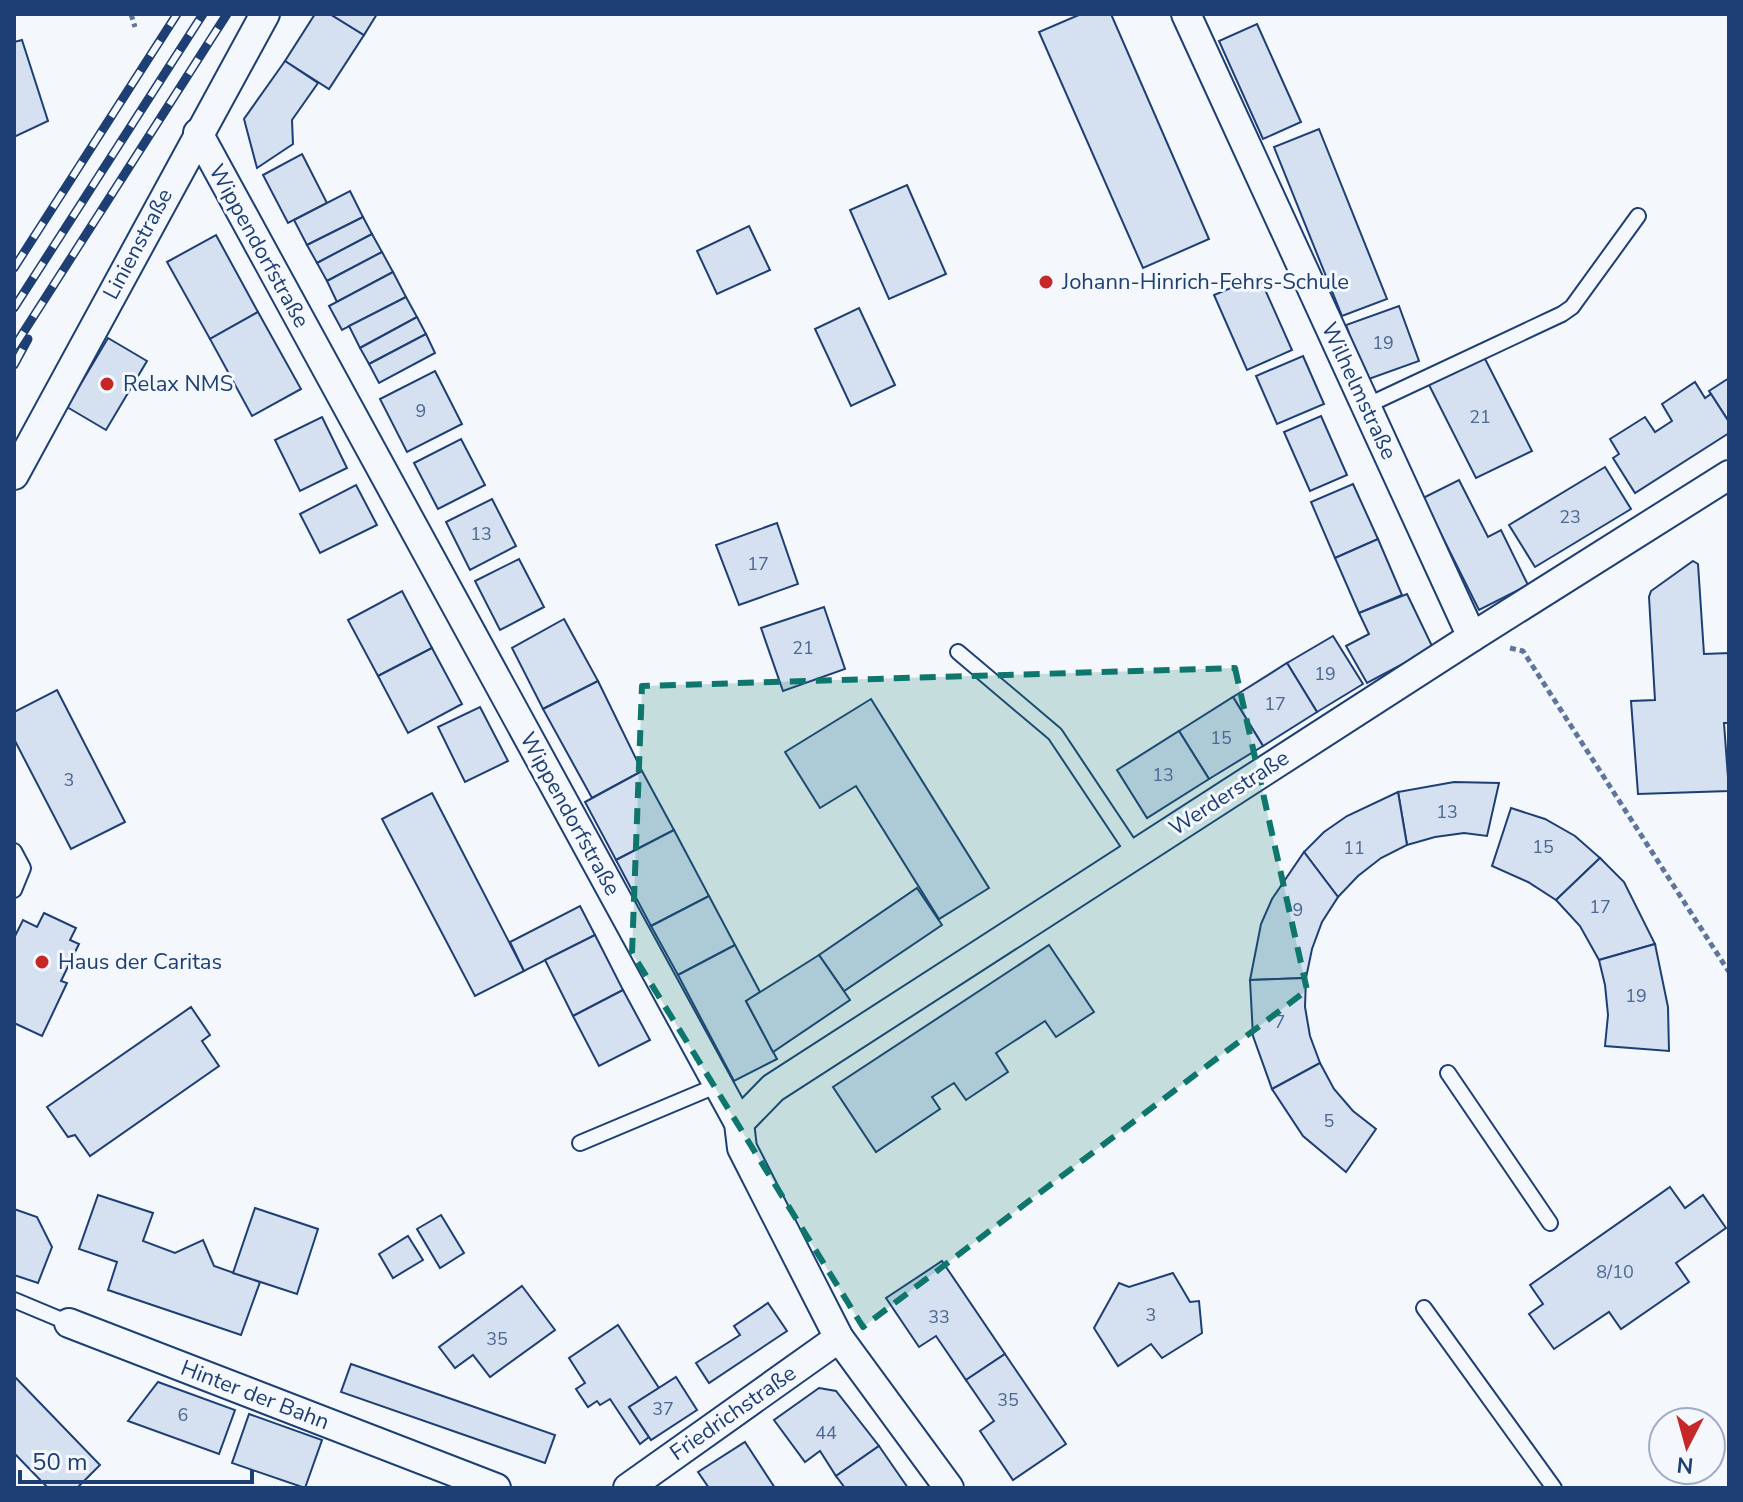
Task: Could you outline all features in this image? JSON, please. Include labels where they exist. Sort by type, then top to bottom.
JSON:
[{"type":"street","name":"Linienstraße","points":[[14,475],[265,14]]},
{"type":"street","name":"Wilhelmstraße","points":[[1186,14],[1472,637]]},
{"type":"street","name":"Wippendorfstraße","points":[[198,133],[739,1123],[742,1148],[839,1338],[949,1488]]},
{"type":"street","name":"Werderstraße","points":[[739,1123],[773,1088],[1729,475]]},
{"type":"street","name":"Hinter der Bahn","points":[[69,1323],[496,1488]]},
{"type":"street","name":"Friedrichstraße","points":[[628,1488],[839,1338]]},
{"type":"lane","points":[[1366,406],[1572,307],[1638,216]]},
{"type":"lane","points":[[958,652],[1055,734],[1135,854]]},
{"type":"lane","points":[[14,851],[23,868],[14,890]]},
{"type":"lane","points":[[1448,1073],[1550,1223]]},
{"type":"lane","points":[[580,1143],[718,1085]]},
{"type":"lane","name":"Hinter der Bahn","points":[[14,1300],[69,1323]]},
{"type":"lane","points":[[1424,1308],[1554,1488]]},
{"type":"path","points":[[131,14],[135,27]]},
{"type":"path","points":[[1472,637],[1523,651],[1729,972]]},
{"type":"highlighted area","points":[[1235,668],[1307,990],[863,1327],[632,953],[642,686]]},
{"type":"building","points":[[315,14],[330,14],[364,35],[329,89],[285,61]]},
{"type":"building","points":[[330,14],[377,14],[364,35]]},
{"type":"building","points":[[1081,14],[1111,14],[1209,239],[1143,268],[1039,32]]},
{"type":"building","points":[[1257,24],[1301,122],[1263,139],[1219,41]]},
{"type":"building","points":[[22,40],[48,121],[14,137],[14,42]]},
{"type":"building","points":[[285,61],[318,83],[292,120],[293,144],[257,168],[244,119]]},
{"type":"building","points":[[1319,129],[1387,299],[1342,316],[1274,147]]},
{"type":"building","points":[[302,154],[327,203],[288,223],[263,175]]},
{"type":"building","points":[[907,185],[946,274],[889,299],[850,210]]},
{"type":"building","points":[[350,191],[363,217],[307,245],[294,220]]},
{"type":"building","points":[[363,217],[372,234],[317,263],[307,245]]},
{"type":"building","points":[[749,226],[770,270],[717,294],[697,251]]},
{"type":"building","points":[[372,234],[382,252],[327,281],[317,263]]},
{"type":"building","points":[[216,235],[258,312],[210,339],[167,262]]},
{"type":"building","points":[[382,252],[393,272],[337,302],[327,281]]},
{"type":"building","points":[[393,272],[406,297],[342,330],[329,306]]},
{"type":"building","points":[[1259,276],[1292,350],[1247,370],[1214,295]]},
{"type":"building","points":[[406,297],[417,317],[360,348],[349,326]]},
{"type":"building","points":[[1399,306],[1419,361],[1366,380],[1346,325]]},
{"type":"building","points":[[859,308],[895,385],[851,406],[815,329]]},
{"type":"building","points":[[258,312],[301,389],[252,416],[210,339]]},
{"type":"building","points":[[417,317],[426,334],[369,364],[360,348]]},
{"type":"building","points":[[426,334],[435,353],[379,383],[369,364]]},
{"type":"building","name":"Relax NMS","points":[[108,338],[147,361],[106,430],[67,407]]},
{"type":"building","points":[[1483,355],[1532,451],[1476,478],[1428,383]]},
{"type":"building","points":[[1303,356],[1324,404],[1277,424],[1256,376]]},
{"type":"building","points":[[435,371],[462,424],[407,452],[380,399]]},
{"type":"building","points":[[1729,378],[1729,422],[1709,391]]},
{"type":"building","points":[[1695,382],[1705,398],[1711,394],[1729,422],[1729,433],[1635,493],[1613,458],[1619,454],[1610,439],[1645,417],[1655,432],[1672,421],[1662,404]]},
{"type":"building","points":[[1321,416],[1347,475],[1310,491],[1284,432]]},
{"type":"building","points":[[322,417],[347,468],[300,491],[275,440]]},
{"type":"building","points":[[461,439],[485,485],[438,509],[414,463]]},
{"type":"building","points":[[1605,467],[1631,509],[1535,567],[1509,525]]},
{"type":"building","points":[[1459,480],[1488,537],[1501,530],[1528,585],[1479,610],[1423,498]]},
{"type":"building","points":[[1353,484],[1378,539],[1335,558],[1311,502]]},
{"type":"building","points":[[356,485],[377,525],[320,553],[300,514]]},
{"type":"building","points":[[492,499],[516,546],[470,570],[446,522]]},
{"type":"building","points":[[777,523],[798,584],[739,605],[716,545]]},
{"type":"building","points":[[1378,539],[1402,595],[1359,613],[1335,558]]},
{"type":"building","points":[[519,559],[544,607],[500,630],[475,581]]},
{"type":"building","points":[[1693,561],[1698,564],[1704,654],[1729,653],[1729,723],[1724,723],[1729,791],[1638,794],[1631,701],[1655,700],[1649,597],[1651,591]]},
{"type":"building","points":[[402,591],[432,648],[378,676],[348,620]]},
{"type":"building","points":[[1407,594],[1433,648],[1367,683],[1346,646],[1369,634],[1359,613]]},
{"type":"building","points":[[824,607],[845,669],[783,691],[761,628]]},
{"type":"building","points":[[564,619],[598,681],[543,709],[512,648]]},
{"type":"building","points":[[1333,636],[1363,684],[1317,712],[1287,663]]},
{"type":"building","points":[[432,648],[462,704],[408,733],[378,676]]},
{"type":"building","points":[[1287,663],[1317,712],[1263,746],[1233,697]]},
{"type":"building","points":[[598,681],[642,771],[592,798],[543,709]]},
{"type":"building","points":[[57,690],[125,822],[71,849],[14,739],[14,712]]},
{"type":"building","points":[[1233,697],[1263,746],[1209,779],[1179,731]]},
{"type":"building","points":[[871,699],[989,888],[939,919],[856,786],[820,808],[785,752]]},
{"type":"building","points":[[480,707],[508,761],[465,782],[438,727]]},
{"type":"building","points":[[1179,731],[1209,779],[1147,818],[1117,770]]},
{"type":"building","points":[[642,771],[674,830],[616,860],[585,802]]},
{"type":"building","points":[[1454,782],[1499,783],[1487,836],[1464,833],[1407,845],[1398,792]]},
{"type":"building","points":[[1398,792],[1407,845],[1381,858],[1338,897],[1304,852],[1324,832],[1347,816]]},
{"type":"building","points":[[432,793],[524,971],[475,996],[382,819]]},
{"type":"building","points":[[1511,808],[1545,819],[1575,836],[1600,858],[1556,900],[1528,882],[1492,866]]},
{"type":"building","points":[[674,830],[709,896],[651,926],[616,860]]},
{"type":"building","points":[[1304,852],[1338,897],[1322,922],[1306,978],[1250,980],[1261,924],[1272,899]]},
{"type":"building","points":[[1600,858],[1624,882],[1655,944],[1599,960],[1580,926],[1556,900]]},
{"type":"building","points":[[917,888],[942,925],[844,991],[819,955]]},
{"type":"building","points":[[709,896],[735,945],[678,975],[651,926]]},
{"type":"building","points":[[580,906],[595,935],[524,971],[510,942]]},
{"type":"building","name":"Haus der Caritas","points":[[44,913],[76,928],[70,940],[79,944],[61,981],[67,983],[42,1036],[14,1023],[14,938],[23,920],[37,927]]},
{"type":"building","points":[[595,935],[623,990],[573,1016],[545,960]]},
{"type":"building","points":[[1655,944],[1668,1007],[1669,1051],[1605,1046],[1608,1015],[1599,960]]},
{"type":"building","points":[[735,945],[760,992],[746,1001],[777,1059],[734,1081],[678,975]]},
{"type":"building","points":[[1049,945],[1094,1012],[1056,1037],[1045,1021],[996,1053],[1008,1072],[966,1100],[954,1083],[932,1097],[940,1109],[876,1152],[833,1087]]},
{"type":"building","points":[[819,955],[850,1000],[773,1052],[746,1001]]},
{"type":"building","points":[[1306,978],[1305,1007],[1310,1036],[1320,1063],[1272,1089],[1253,1036],[1250,980]]},
{"type":"building","points":[[623,990],[650,1040],[599,1066],[573,1016]]},
{"type":"building","points":[[191,1007],[210,1035],[202,1041],[219,1066],[90,1156],[75,1135],[68,1137],[47,1107]]},
{"type":"building","points":[[1320,1063],[1334,1089],[1353,1111],[1376,1129],[1346,1172],[1303,1136],[1272,1089]]},
{"type":"building","points":[[1670,1187],[1685,1208],[1703,1195],[1726,1228],[1676,1263],[1689,1282],[1621,1329],[1609,1312],[1554,1349],[1529,1314],[1543,1304],[1530,1285]]},
{"type":"building","points":[[98,1195],[153,1213],[143,1241],[175,1253],[203,1240],[214,1266],[260,1282],[241,1335],[108,1290],[117,1262],[79,1249]]},
{"type":"building","points":[[255,1208],[318,1229],[297,1294],[233,1273]]},
{"type":"building","points":[[14,1209],[37,1217],[52,1247],[38,1283],[14,1275]]},
{"type":"building","points":[[441,1215],[464,1253],[440,1268],[417,1229]]},
{"type":"building","points":[[408,1236],[423,1260],[393,1278],[379,1254]]},
{"type":"building","points":[[942,1261],[1005,1354],[966,1380],[936,1336],[919,1347],[886,1298]]},
{"type":"building","points":[[1173,1273],[1190,1302],[1199,1301],[1202,1333],[1162,1358],[1151,1344],[1118,1366],[1094,1328],[1119,1283],[1129,1287]]},
{"type":"building","points":[[522,1286],[555,1330],[490,1377],[473,1355],[455,1368],[439,1347]]},
{"type":"building","points":[[768,1303],[787,1331],[709,1383],[696,1363],[740,1335],[734,1326]]},
{"type":"building","points":[[618,1325],[659,1388],[629,1407],[649,1437],[640,1444],[610,1399],[600,1405],[597,1401],[588,1407],[576,1389],[585,1383],[569,1358]]},
{"type":"building","points":[[1005,1354],[1066,1444],[1013,1480],[980,1431],[994,1421],[966,1380]]},
{"type":"building","points":[[351,1364],[555,1435],[545,1463],[341,1392]]},
{"type":"building","points":[[14,1376],[100,1465],[77,1488],[48,1488],[14,1453]]},
{"type":"building","points":[[676,1377],[697,1410],[651,1440],[629,1407]]},
{"type":"building","points":[[158,1382],[235,1410],[219,1454],[128,1421]]},
{"type":"building","points":[[819,1388],[836,1391],[879,1446],[836,1476],[820,1451],[805,1462],[774,1420]]},
{"type":"building","points":[[249,1414],[322,1440],[305,1488],[232,1463]]},
{"type":"building","points":[[745,1442],[775,1488],[709,1488],[698,1472]]},
{"type":"building","points":[[879,1446],[908,1488],[845,1488],[836,1476]]},
{"type":"railway","points":[[14,268],[177,14]]},
{"type":"railway","points":[[14,308],[203,14]]},
{"type":"railway","points":[[14,347],[227,14]]},
{"type":"railway","points":[[14,365],[28,339]]},
{"type":"place","name":"Johann-Hinrich-Fehrs-Schule","points":[[1046,282]]},
{"type":"place","name":"Relax NMS","points":[[107,384]]},
{"type":"place","name":"Haus der Caritas","points":[[42,962]]}]
